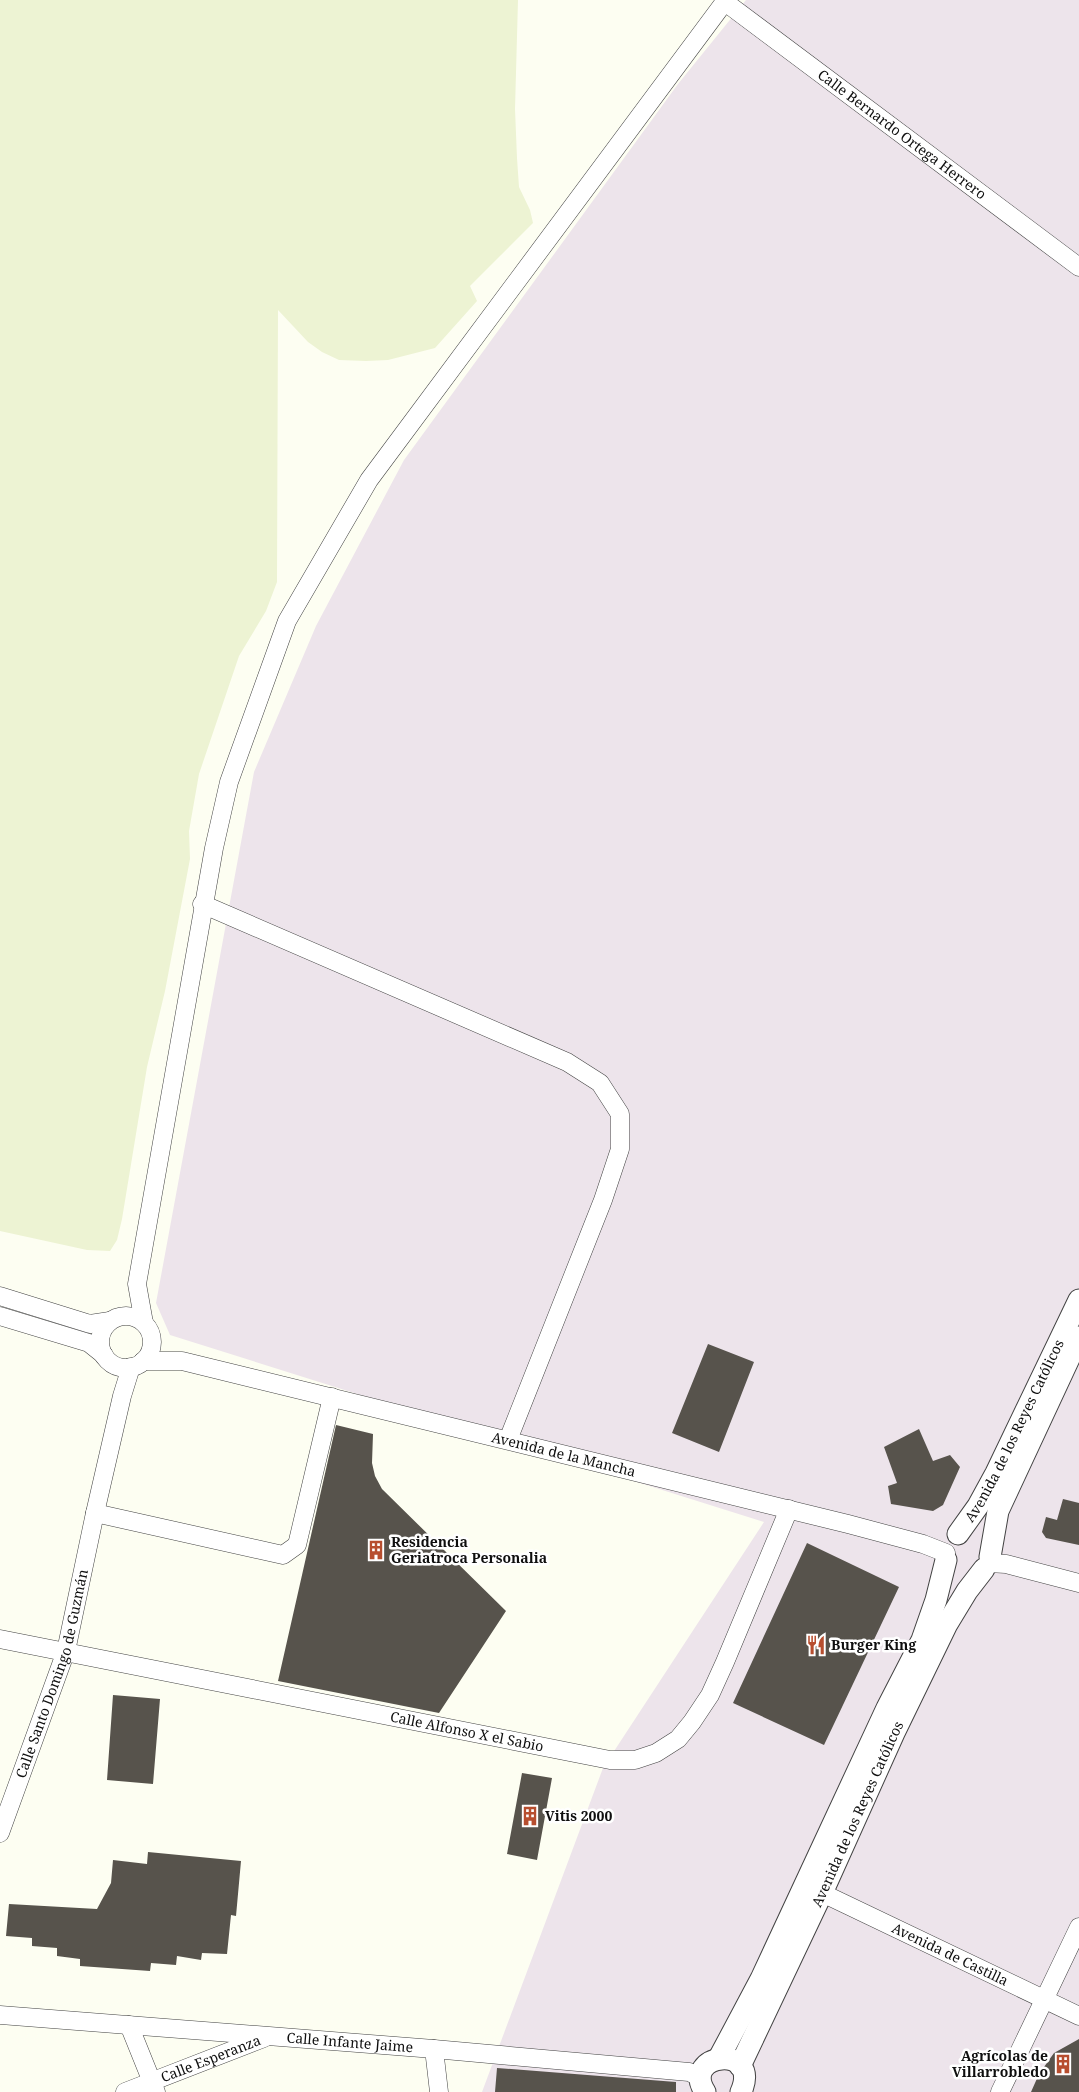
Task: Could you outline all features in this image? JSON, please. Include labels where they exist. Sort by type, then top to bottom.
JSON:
[{"type":"street","name":"Calle Bernardo Ortega Herrero","points":[[726,1],[1079,267]]},
{"type":"street","points":[[124,1363],[151,1350],[152,1336],[144,1322],[138,1284],[202,904],[229,782],[287,621],[369,480],[726,1]]},
{"type":"street","points":[[202,904],[567,1062],[600,1083],[620,1114],[620,1149],[602,1200],[508,1440]]},
{"type":"street","points":[[124,1363],[101,1348],[101,1334],[115,1319],[138,1284]]},
{"type":"street","points":[[0,1296],[90,1324],[129,1316],[144,1322]]},
{"type":"street","name":"Avenida de los Reyes Católicos","points":[[958,1534],[978,1506],[996,1473],[1079,1300]]},
{"type":"street","points":[[0,1316],[89,1343],[124,1363]]},
{"type":"street","name":"Avenida de los Reyes Católicos","points":[[740,2066],[822,1893],[894,1733],[947,1624],[967,1590],[987,1563],[998,1511],[1079,1337]]},
{"type":"street","name":"Avenida de la Mancha","points":[[152,1344],[182,1361],[789,1509],[923,1544],[946,1556]]},
{"type":"street","name":"Avenida de la Mancha","points":[[124,1363],[182,1361]]},
{"type":"street","name":"Calle Santo Domingo de Guzmán","points":[[0,1833],[66,1651],[122,1396],[124,1363]]},
{"type":"street","points":[[95,1513],[283,1554],[297,1545],[332,1398]]},
{"type":"street","name":"Calle Alfonso X el Sabio","points":[[0,1639],[610,1760],[635,1760],[656,1753],[678,1739],[710,1695],[789,1509]]},
{"type":"street","points":[[972,1532],[982,1536],[990,1549],[987,1563],[977,1574],[961,1575],[950,1567],[946,1556],[947,1545],[958,1534],[972,1532]]},
{"type":"street","name":"Avenida de los Reyes Católicos","points":[[702,2087],[707,2064],[719,2058],[761,1979],[887,1708],[922,1640],[936,1600],[946,1556]]},
{"type":"street","points":[[987,1563],[1006,1564],[1079,1583]]},
{"type":"street","name":"Avenida de Castilla","points":[[822,1893],[1079,2016]]},
{"type":"street","points":[[1000,2092],[1079,1927]]},
{"type":"street","name":"Calle Infante Jaime","points":[[0,2015],[434,2049],[689,2072],[702,2087]]},
{"type":"street","points":[[129,2025],[154,2086]]},
{"type":"street","name":"Calle Esperanza","points":[[125,2092],[154,2086],[269,2036]]},
{"type":"street","points":[[434,2049],[439,2092]]},
{"type":"street","points":[[719,2058],[732,2059],[740,2066],[744,2073],[745,2083],[741,2092]]},
{"type":"shaded area","points":[[746,0],[1079,0],[1079,2092],[482,2092],[603,1768],[764,1522],[170,1335],[156,1303],[254,772],[316,626],[404,460],[678,84]]},
{"type":"green space","points":[[0,0],[518,0],[515,109],[517,158],[519,187],[530,210],[533,223],[470,286],[477,301],[435,348],[388,360],[366,361],[339,360],[322,352],[308,342],[278,310],[277,582],[266,611],[239,656],[199,774],[189,831],[190,859],[165,991],[147,1067],[122,1219],[117,1240],[110,1251],[87,1250],[0,1231]]},
{"type":"building","points":[[708,1344],[754,1362],[719,1452],[672,1433]]},
{"type":"building","name":"Residencia Geriatroca Personalia","points":[[336,1425],[373,1434],[372,1463],[375,1476],[382,1489],[506,1611],[439,1713],[278,1681]]},
{"type":"building","points":[[919,1429],[933,1461],[950,1455],[960,1467],[943,1505],[933,1511],[891,1504],[888,1486],[897,1483],[884,1447]]},
{"type":"building","points":[[1063,1499],[1079,1503],[1079,1545],[1046,1538],[1042,1532],[1046,1517],[1057,1520]]},
{"type":"building","name":"Burger King","points":[[807,1543],[899,1587],[824,1745],[733,1703]]},
{"type":"building","points":[[113,1695],[160,1699],[153,1784],[107,1780]]},
{"type":"building","name":"Vitis 2000","points":[[522,1773],[552,1778],[537,1860],[507,1854]]},
{"type":"building","points":[[148,1852],[241,1861],[236,1916],[231,1915],[227,1954],[202,1953],[201,1960],[177,1956],[176,1965],[151,1963],[150,1971],[80,1966],[80,1959],[57,1956],[57,1948],[32,1946],[32,1938],[6,1936],[9,1904],[97,1909],[111,1883],[113,1860],[147,1864]]},
{"type":"building","name":"Agrícolas de Villarrobledo","points":[[1079,2039],[1079,2092],[1031,2092],[1039,2074],[1054,2053]]},
{"type":"building","points":[[497,2068],[676,2082],[676,2092],[495,2092]]},
{"type":"place","name":"Residencia Geriatroca Personalia","points":[[376,1550]]},
{"type":"place","name":"Burger King","points":[[816,1645]]},
{"type":"place","name":"Vitis 2000","points":[[530,1816]]},
{"type":"place","name":"Agrícolas de Villarrobledo","points":[[1063,2064]]}]
